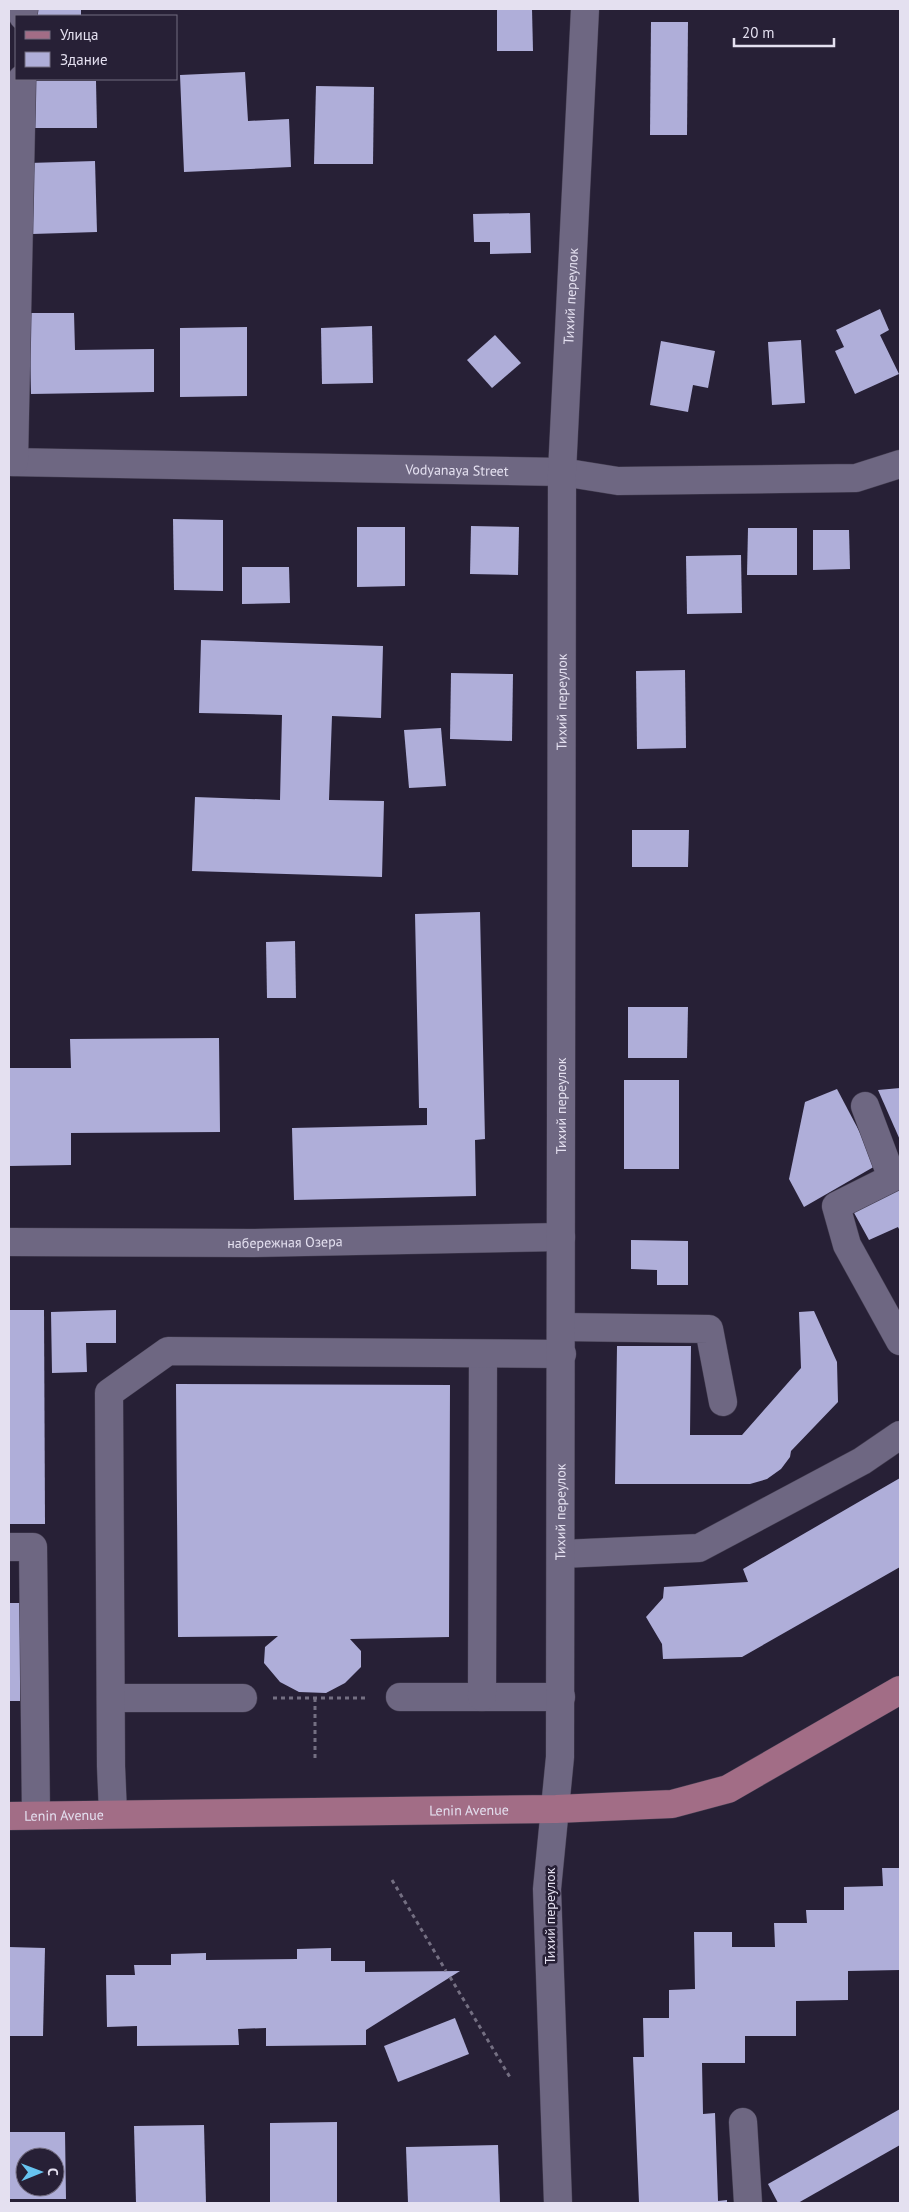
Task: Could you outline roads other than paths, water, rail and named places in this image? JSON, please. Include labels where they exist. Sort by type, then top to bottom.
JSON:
[{"type":"main road","name":"Lenin Avenue","points":[[9,1816],[113,1813],[556,1809],[672,1804],[728,1789],[900,1690]]},
{"type":"street","name":"Тихий переулок","points":[[558,2203],[547,1888],[560,1757],[561,1697],[562,472],[586,9]]},
{"type":"street","points":[[12,462],[22,80]]},
{"type":"street","name":"Vodyanaya Street","points":[[12,462],[562,472],[618,481],[856,478],[900,464]]},
{"type":"street","points":[[865,1106],[892,1178],[836,1206],[847,1245],[900,1341]]},
{"type":"street","name":"набережная Озера","points":[[9,1242],[251,1243],[561,1237]]},
{"type":"street","points":[[562,1327],[709,1328],[723,1402]]},
{"type":"street","points":[[113,1813],[109,1393],[168,1351],[562,1354]]},
{"type":"street","points":[[482,1697],[483,1354]]},
{"type":"street","points":[[561,1554],[699,1548],[862,1461],[900,1435]]},
{"type":"street","points":[[9,1547],[33,1547],[36,1815]]},
{"type":"street","points":[[400,1698],[561,1697]]},
{"type":"street","points":[[111,1698],[243,1698]]},
{"type":"street","points":[[743,2122],[748,2203]]}]
